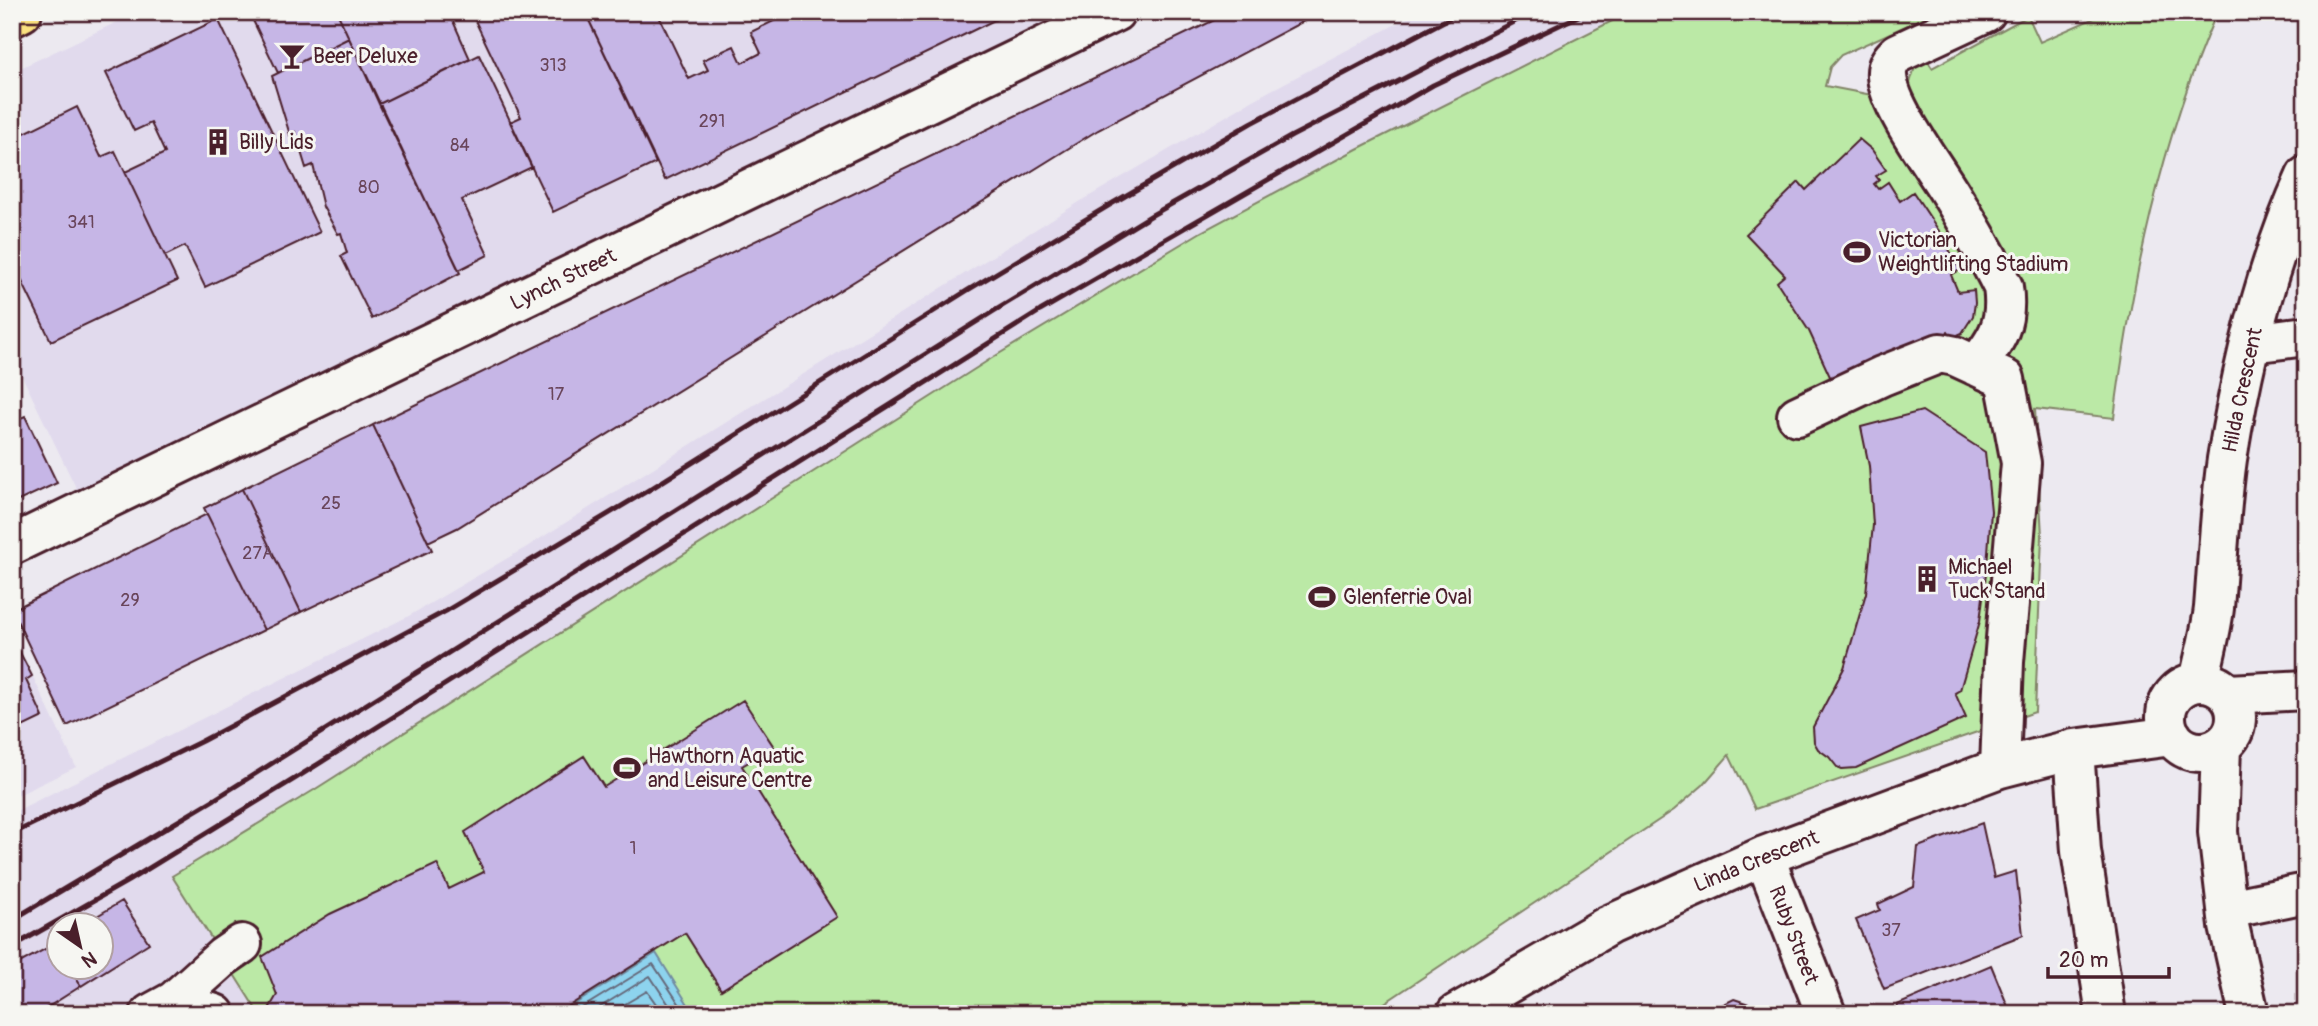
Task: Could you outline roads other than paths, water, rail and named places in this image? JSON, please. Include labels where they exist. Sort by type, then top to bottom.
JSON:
[{"type":"main road","points":[[12,17],[22,12]]},
{"type":"street","name":"Lynch Street","points":[[12,545],[1115,12]]},
{"type":"street","points":[[1976,366],[1993,346],[2002,328],[2006,302],[2003,287],[1956,202],[1902,115],[1890,90],[1887,69],[1898,53],[1986,12]]},
{"type":"street","name":"Hilda Crescent","points":[[2249,1014],[2230,926],[2205,716],[2216,557],[2227,458],[2251,343],[2275,260],[2306,176]]},
{"type":"street","points":[[2251,343],[2306,336]]},
{"type":"street","points":[[1797,416],[1882,376],[1940,353],[1955,356],[2005,379],[2021,463],[2004,662],[2000,768]]},
{"type":"street","name":"Linda Crescent","points":[[1456,1014],[1609,925],[1764,856],[2000,768],[2306,690]]},
{"type":"street","name":"Linda Crescent","points":[[2205,716],[2306,701]]},
{"type":"street","points":[[2074,748],[2081,851],[2106,1014]]},
{"type":"street","name":"Ruby Street","points":[[1764,856],[1826,1014]]},
{"type":"street","points":[[2228,909],[2306,893]]},
{"type":"street","points":[[162,1007],[242,944]]},
{"type":"street","points":[[162,1007],[215,1014]]},
{"type":"water","points":[[656,953],[694,1014],[559,1014]]},
{"type":"railway","points":[[12,834],[202,741],[446,611],[652,488],[968,290],[1113,203],[1251,123],[1461,12]]},
{"type":"railway","points":[[12,920],[215,799],[994,311],[1152,215],[1292,136],[1533,12]]},
{"type":"railway","points":[[12,947],[128,881],[296,778],[1040,311],[1433,85],[1587,12]]},
{"type":"place","name":"Beer Deluxe","points":[[292,56]]},
{"type":"place","name":"Billy Lids","points":[[218,142]]},
{"type":"place","name":"Victorian Weightlifting Stadium","points":[[1857,252]]},
{"type":"place","name":"Michael Tuck Stand","points":[[1927,579]]},
{"type":"place","name":"Glenferrie Oval","points":[[1322,597]]},
{"type":"place","name":"Hawthorn Aquatic and Leisure Centre","points":[[627,768]]}]
